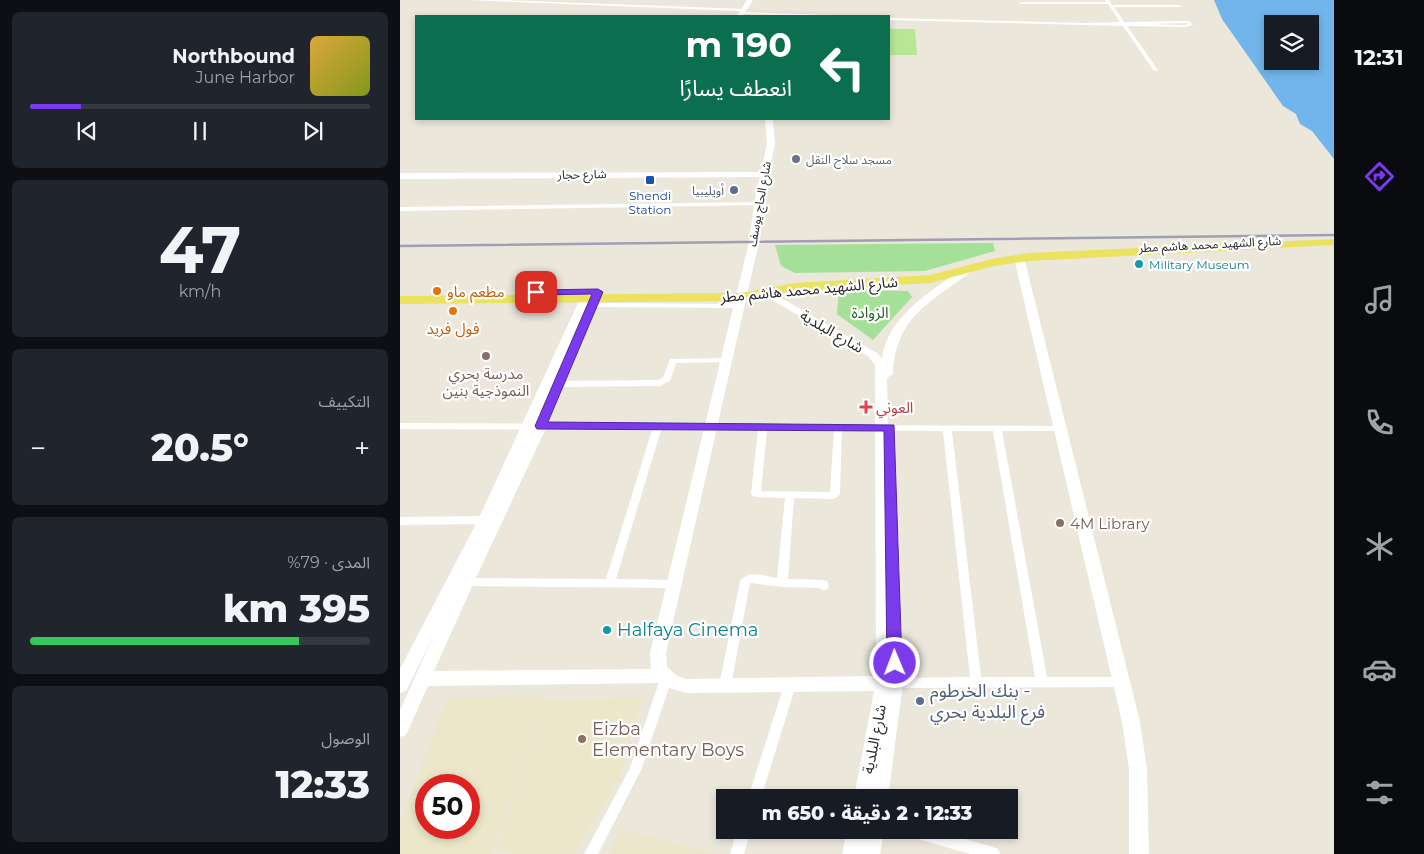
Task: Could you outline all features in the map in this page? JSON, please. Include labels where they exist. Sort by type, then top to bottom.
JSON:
[{"type":"main road","name":"شارع الشهيد محمد هاشم مطر","points":[[740,298],[810,281],[928,274],[999,255],[1334,240]]},
{"type":"main road","name":"شارع الشهيد محمد هاشم مطر","points":[[400,294],[740,298],[795,287],[930,279],[992,262],[1019,258],[1334,240]]},
{"type":"main road","name":"شارع الشهيد محمد هاشم مطر","points":[[400,300],[592,297]]},
{"type":"street","points":[[469,0],[561,1],[585,4],[709,8],[742,13],[799,15]]},
{"type":"street","points":[[585,4],[590,0]]},
{"type":"street","points":[[620,5],[625,0]]},
{"type":"street","points":[[649,6],[656,0]]},
{"type":"street","points":[[680,7],[687,0]]},
{"type":"street","points":[[742,13],[750,0]]},
{"type":"street","points":[[890,19],[1190,26],[1187,17],[1174,0]]},
{"type":"street","points":[[1021,3],[1109,3],[1180,6]]},
{"type":"street","points":[[1109,3],[1156,70]]},
{"type":"street","points":[[709,8],[713,4]]},
{"type":"street","name":"شارع الحاج يوسف","points":[[665,678],[659,670],[658,654],[754,242],[758,204],[771,144],[769,120]]},
{"type":"street","name":"شارع حجار","points":[[400,176],[630,174],[764,176]]},
{"type":"street","points":[[400,209],[758,204]]},
{"type":"street","points":[[1019,258],[1131,722],[1138,768],[1139,854]]},
{"type":"street","name":"شارع البلدية","points":[[880,789],[890,683],[886,427],[887,349],[895,332],[916,309],[967,270]]},
{"type":"street","name":"شارع البلدية","points":[[767,294],[873,355],[881,364],[886,427]]},
{"type":"street","points":[[401,683],[534,426],[558,384],[592,297]]},
{"type":"street","points":[[400,729],[592,297]]},
{"type":"street","points":[[558,384],[660,383],[667,379],[673,361],[725,360]]},
{"type":"street","points":[[400,426],[1059,428]]},
{"type":"street","points":[[610,582],[657,427]]},
{"type":"street","points":[[763,428],[756,494],[835,495],[838,428]]},
{"type":"street","points":[[948,428],[976,681]]},
{"type":"street","points":[[997,428],[1042,683]]},
{"type":"street","points":[[782,584],[790,495]]},
{"type":"street","points":[[400,521],[485,520]]},
{"type":"street","points":[[725,686],[745,581],[750,578],[782,584],[823,584],[824,586]]},
{"type":"street","points":[[466,582],[675,584]]},
{"type":"street","points":[[422,679],[665,678],[686,686],[976,681],[1042,683],[1122,682]]},
{"type":"street","points":[[591,854],[636,770],[665,678]]},
{"type":"street","name":"شارع البلدية","points":[[865,789],[890,683]]},
{"type":"street","points":[[757,789],[790,685]]},
{"type":"street","points":[[737,854],[741,839]]},
{"type":"street","points":[[852,854],[855,839]]},
{"type":"street","points":[[870,854],[872,839]]},
{"type":"street","points":[[942,839],[993,854]]},
{"type":"shaded area","points":[[545,696],[544,700],[643,697],[620,777],[574,854],[513,854],[495,850],[542,707],[491,854],[400,854],[400,822],[415,782],[415,839],[480,839],[480,774],[418,774],[447,698]]},
{"type":"shaded area","points":[[621,828],[687,847],[716,854],[609,854]]},
{"type":"green space","points":[[890,29],[915,29],[917,55],[890,55]]},
{"type":"green space","points":[[993,243],[995,251],[925,271],[795,273],[781,266],[775,245]]},
{"type":"green space","name":"الزوادة","points":[[839,290],[908,291],[912,297],[873,340],[837,314]]},
{"type":"water","points":[[1214,0],[1334,0],[1334,159],[1312,131],[1300,124],[1296,114],[1283,106],[1222,19]]},
{"type":"railway","points":[[400,246],[1334,235]]},
{"type":"place","name":"مسجد سلاح النقل","points":[[796,159]]},
{"type":"place","name":"Shendi Station","points":[[650,180]]},
{"type":"place","name":"أويليبيا","points":[[734,190]]},
{"type":"place","name":"Military Museum","points":[[1139,264]]},
{"type":"place","name":"مطعم ماو","points":[[437,291]]},
{"type":"place","name":"فول فريد","points":[[453,311]]},
{"type":"place","name":"مدرسة بحري النموذجية بنين","points":[[486,356]]},
{"type":"place","name":"العوني","points":[[866,407]]},
{"type":"place","name":"4M Library","points":[[1060,523]]},
{"type":"place","name":"Halfaya Cinema","points":[[607,630]]},
{"type":"place","name":"بنك الخرطوم - فرع البلدية بحري","points":[[920,701]]},
{"type":"place","name":"Eizba Elementary Boys","points":[[582,739]]},
{"type":"route","points":[[536,292],[598,292],[541,426],[890,427],[895,663]]}]
